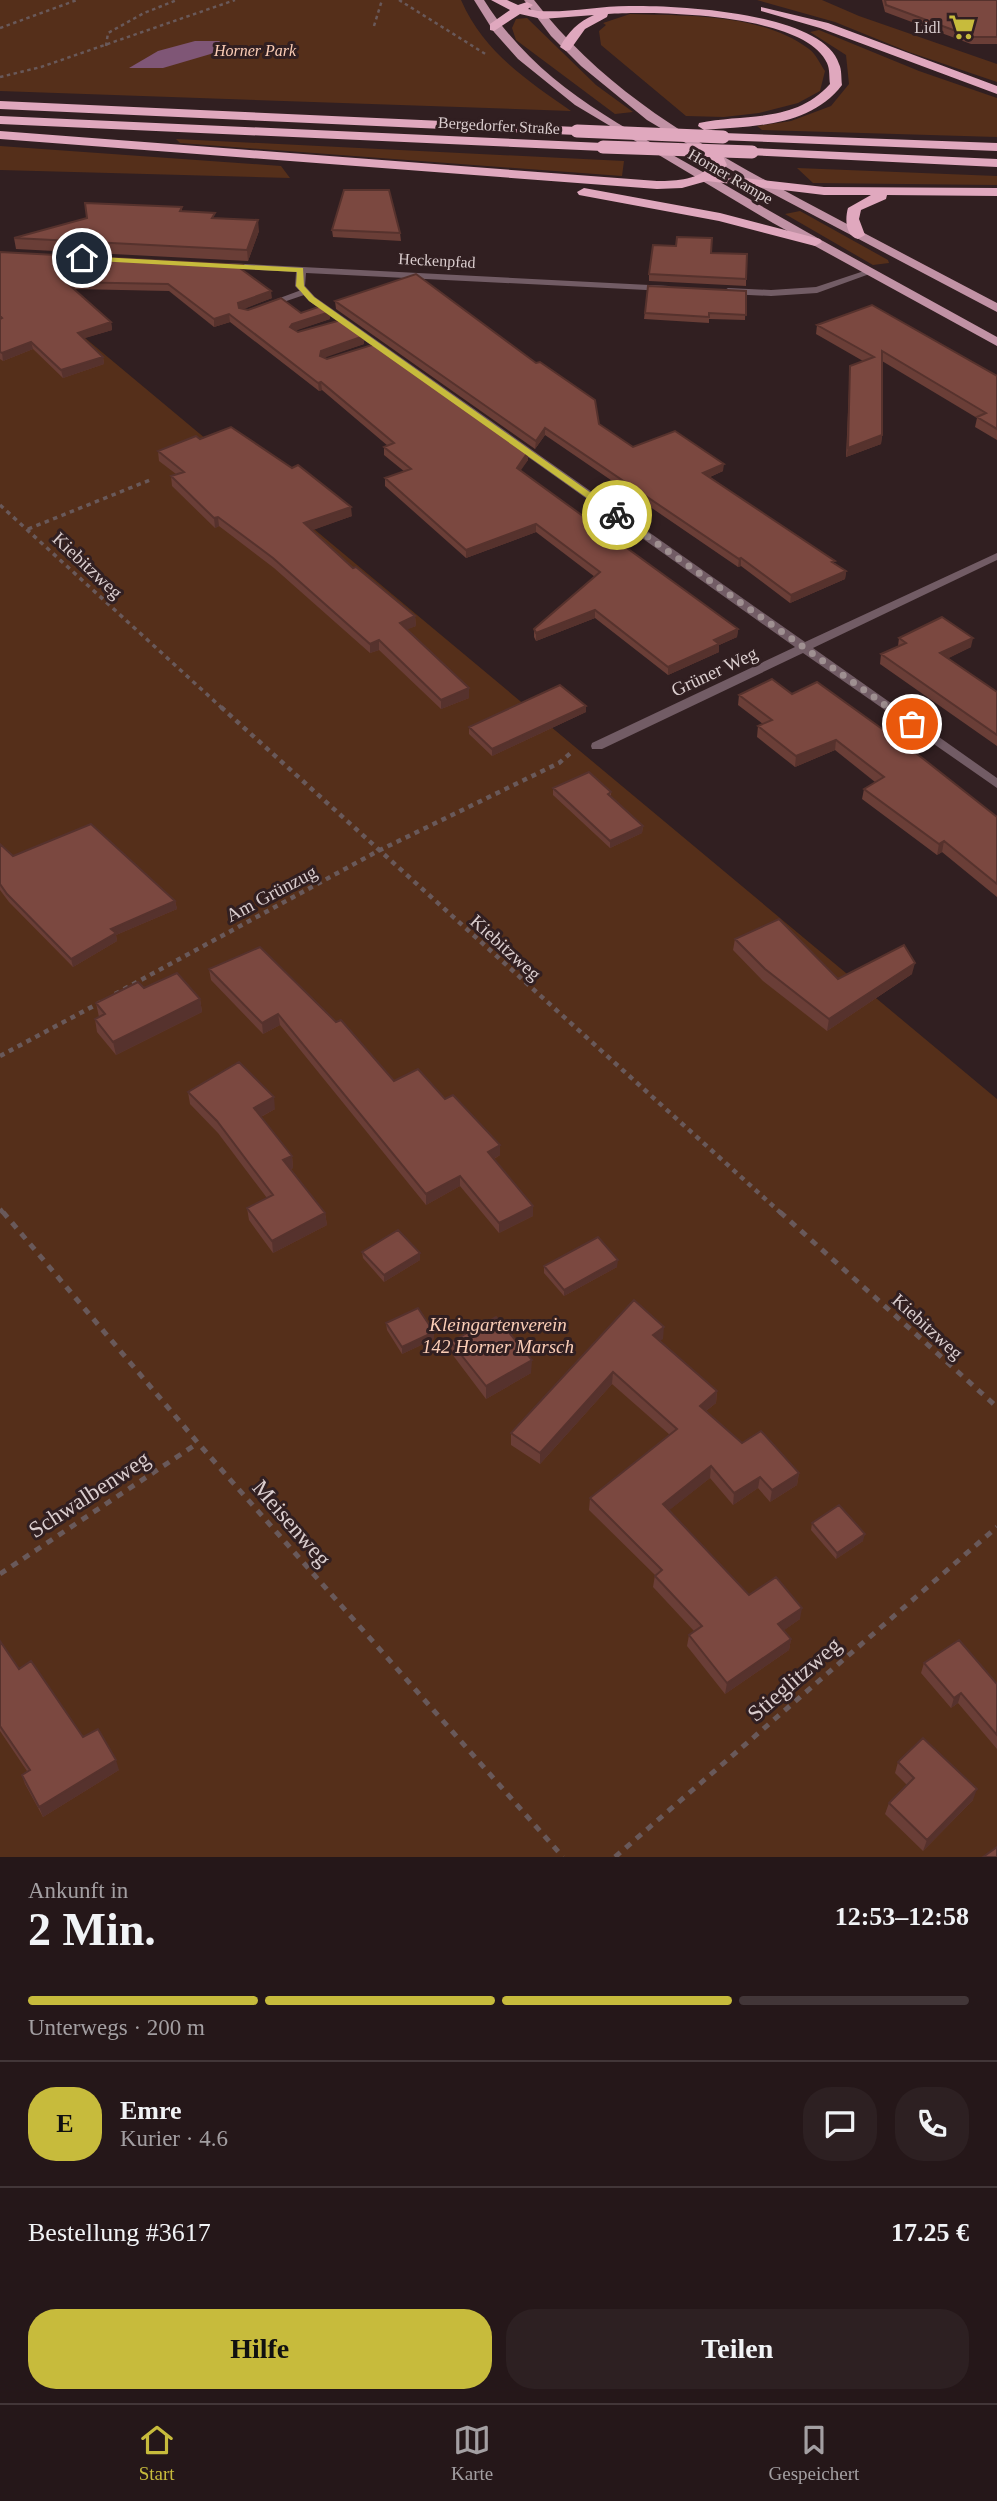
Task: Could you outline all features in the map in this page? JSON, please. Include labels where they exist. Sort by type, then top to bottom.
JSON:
[{"type":"highway","points":[[497,0],[527,4],[551,1]]},
{"type":"highway","points":[[726,1],[810,21],[997,90]]},
{"type":"highway","points":[[494,27],[503,18],[527,4]]},
{"type":"highway","points":[[489,126],[564,122],[704,126],[773,119],[818,104],[836,85],[836,63],[829,54],[806,37],[765,23],[704,12],[620,10],[538,15],[527,4]]},
{"type":"highway","points":[[566,47],[574,32],[584,23],[620,10]]},
{"type":"highway","name":"Bergedorfer Straße","points":[[0,105],[997,147]]},
{"type":"highway","name":"Bergedorfer Straße","points":[[0,120],[997,163]]},
{"type":"highway","points":[[0,135],[657,185],[680,184],[704,177],[720,165],[717,157]]},
{"type":"highway","points":[[478,173],[684,209],[815,242]]},
{"type":"highway","points":[[704,177],[770,187],[824,191],[997,192]]},
{"type":"highway","points":[[858,235],[852,219],[855,208],[865,201],[899,191]]},
{"type":"main road","name":"Horner Rampe","points":[[479,0],[494,27],[526,62],[578,102],[815,242],[997,342]]},
{"type":"main road","name":"Horner Rampe","points":[[538,15],[566,47],[633,103],[717,157],[997,308]]},
{"type":"main road","points":[[870,272],[918,266]]},
{"type":"street","name":"Heckenpfad","points":[[219,265],[674,288]]},
{"type":"street","points":[[301,270],[298,280],[304,292],[337,323],[377,345],[997,785]]},
{"type":"street","points":[[716,290],[807,291],[870,272]]},
{"type":"street","points":[[256,309],[304,292]]},
{"type":"street","points":[[364,351],[377,345]]},
{"type":"street","name":"Grüner Weg","points":[[597,746],[997,556]]},
{"type":"path","points":[[0,28],[77,0]]},
{"type":"path","points":[[106,46],[108,33],[144,13],[177,0]]},
{"type":"path","points":[[0,77],[106,46],[235,0]]},
{"type":"path","points":[[374,26],[382,0]]},
{"type":"path","points":[[28,529],[150,480]]},
{"type":"path","name":"Kiebitzweg","points":[[0,505],[378,851],[997,1407]]},
{"type":"path","name":"Am Grünzug","points":[[0,1056],[378,851],[559,763]]},
{"type":"path","name":"Meisenweg","points":[[0,1209],[198,1443],[563,1857]]},
{"type":"path","name":"Schwalbenweg","points":[[0,1574],[198,1443]]},
{"type":"path","name":"Stieglitzweg","points":[[615,1857],[997,1527]]},
{"type":"green space","name":"Horner Park","points":[[0,0],[461,0],[481,35],[494,50],[522,76],[571,111],[0,91]]},
{"type":"green space","points":[[757,0],[822,0],[859,16],[997,64],[997,82],[909,52],[835,22]]},
{"type":"green space","points":[[630,14],[723,19],[769,29],[790,37],[809,49],[825,71],[820,91],[798,103],[759,113],[724,117],[686,116],[601,45],[599,31],[606,25],[603,23]]},
{"type":"green space","points":[[527,18],[596,85],[633,112],[615,114],[516,40],[512,28],[516,19]]},
{"type":"green space","points":[[819,30],[919,71],[997,98],[997,137],[762,130],[757,126],[791,121],[831,106],[849,84],[846,55],[810,32]]},
{"type":"green space","points":[[176,139],[624,161],[622,176],[180,143]]},
{"type":"green space","points":[[0,146],[281,166],[290,178],[0,170]]},
{"type":"green space","points":[[797,168],[997,176],[997,185],[813,183]]},
{"type":"green space","points":[[800,211],[889,263],[873,265],[785,214]]},
{"type":"green space","name":"Kleingartenverein 142 Horner Marsch","points":[[0,267],[997,1099],[997,1857],[0,1857]]},
{"type":"shaded area","points":[[195,41],[220,41],[214,53],[163,68],[129,68],[158,51]]},
{"type":"building","name":"Lidl","points":[[885,0],[997,0],[997,37],[972,37],[886,5]]},
{"type":"building","points":[[344,190],[389,190],[400,233],[332,230]]},
{"type":"building","points":[[85,203],[182,207],[180,211],[215,213],[212,218],[258,220],[247,250],[14,238],[87,218]]},
{"type":"building","points":[[677,237],[712,238],[711,253],[747,254],[746,279],[649,274],[653,245],[676,246]]},
{"type":"building","points":[[0,252],[243,265],[241,269],[271,291],[238,303],[239,308],[248,310],[281,298],[301,313],[321,306],[330,312],[292,324],[290,327],[298,332],[341,320],[364,336],[321,351],[320,356],[327,359],[375,344],[528,452],[517,468],[738,629],[714,640],[719,644],[668,667],[595,610],[536,633],[534,629],[600,572],[536,524],[466,550],[385,478],[411,469],[384,447],[394,443],[321,382],[318,383],[229,314],[214,319],[168,284],[66,282],[111,322],[78,333],[103,357],[61,370],[31,342],[0,352]]},
{"type":"building","points":[[416,274],[536,363],[540,362],[595,400],[599,424],[633,447],[675,431],[724,464],[703,473],[846,571],[791,595],[741,558],[545,428],[536,441],[335,301]]},
{"type":"building","points":[[648,286],[746,291],[746,315],[709,313],[709,317],[645,313]]},
{"type":"building","points":[[872,305],[997,376],[997,429],[977,417],[986,413],[882,351],[882,435],[848,448],[850,366],[874,357],[817,325]]},
{"type":"building","points":[[231,427],[292,468],[298,465],[351,507],[304,523],[353,568],[356,567],[415,616],[400,623],[469,688],[441,700],[379,640],[370,644],[273,558],[218,517],[214,518],[171,476],[184,472],[158,451],[196,436],[200,439]]},
{"type":"building","points":[[942,617],[973,638],[940,653],[997,692],[997,735],[881,654],[906,643],[899,638]]},
{"type":"building","points":[[772,679],[792,694],[817,682],[921,757],[997,817],[997,884],[944,841],[939,844],[864,789],[884,777],[836,740],[796,756],[758,726],[772,720],[739,695]]},
{"type":"building","points":[[560,685],[586,706],[492,749],[469,727]]},
{"type":"building","points":[[589,772],[611,792],[608,794],[643,826],[610,841],[553,788]]},
{"type":"building","points":[[91,824],[175,901],[111,929],[116,933],[71,959],[0,884],[0,844],[13,856]]},
{"type":"building","points":[[779,919],[838,979],[904,945],[915,963],[829,1019],[765,969],[735,939]]},
{"type":"building","points":[[260,947],[336,1022],[341,1020],[394,1081],[418,1069],[445,1099],[453,1095],[500,1145],[488,1152],[533,1206],[499,1223],[460,1176],[426,1194],[278,1014],[262,1023],[209,969]]},
{"type":"building","points":[[177,973],[200,999],[113,1042],[95,1019],[105,1014],[96,1003],[138,982],[144,988]]},
{"type":"building","points":[[239,1062],[274,1097],[254,1108],[292,1156],[283,1160],[325,1213],[272,1241],[247,1208],[273,1195],[217,1121],[188,1092]]},
{"type":"building","points":[[398,1230],[420,1253],[384,1275],[362,1252]]},
{"type":"building","points":[[598,1237],[618,1260],[564,1290],[544,1266]]},
{"type":"building","points":[[634,1300],[664,1327],[653,1335],[717,1391],[700,1406],[742,1443],[761,1431],[799,1473],[772,1490],[760,1477],[734,1493],[711,1466],[663,1504],[749,1595],[776,1577],[802,1608],[778,1624],[791,1639],[727,1683],[689,1635],[702,1626],[655,1576],[662,1570],[590,1498],[677,1429],[613,1372],[540,1453],[511,1433]]},
{"type":"building","points":[[418,1308],[434,1332],[402,1347],[386,1323]]},
{"type":"building","points":[[496,1317],[532,1360],[486,1386],[451,1342]]},
{"type":"building","points":[[839,1505],[865,1534],[837,1553],[812,1523]]},
{"type":"building","points":[[959,1640],[997,1684],[997,1735],[961,1693],[954,1698],[924,1663]]},
{"type":"building","points":[[0,1641],[19,1669],[31,1661],[83,1737],[98,1729],[116,1760],[39,1807],[22,1775],[30,1770],[0,1726]]},
{"type":"building","points":[[923,1738],[977,1789],[927,1840],[889,1803],[914,1778],[898,1762]]},
{"type":"building","points":[[997,1847],[997,1857],[983,1857]]},
{"type":"way so far","points":[[617,515],[912,724]]},
{"type":"place","name":"Lidl","points":[[962,27]]},
{"type":"route","points":[[82,258],[301,270],[298,280],[300,286],[312,299],[617,515]]}]
